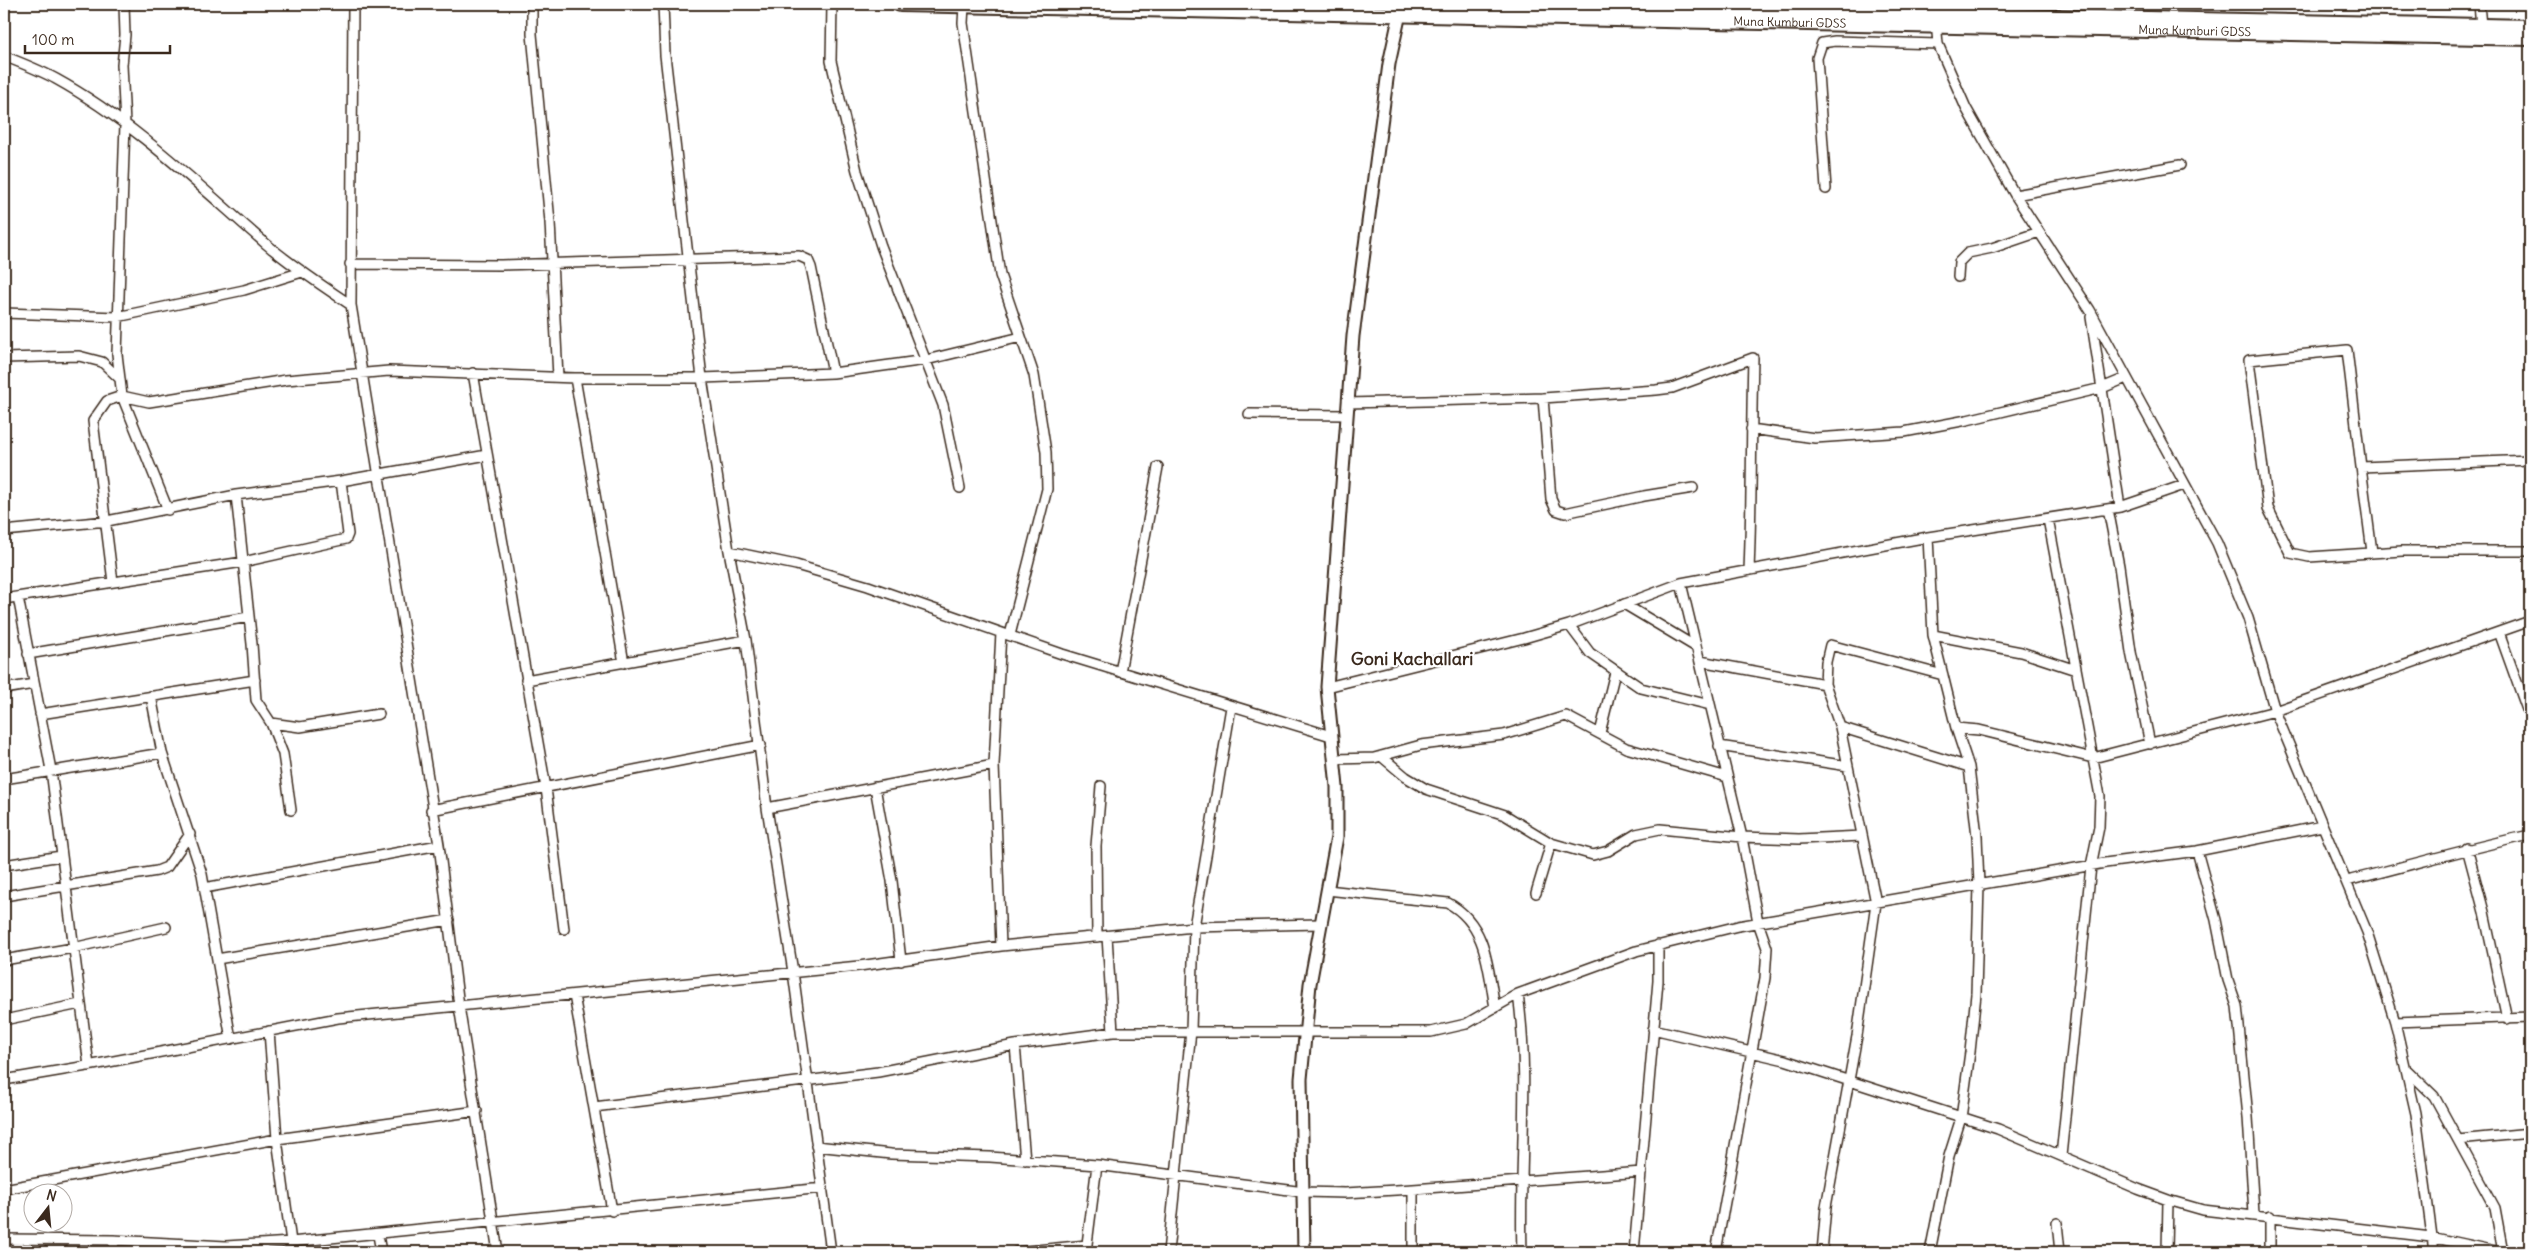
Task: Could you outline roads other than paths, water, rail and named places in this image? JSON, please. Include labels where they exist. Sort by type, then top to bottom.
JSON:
[{"type":"highway","name":"Muna Kumburi GDSS","points":[[900,4],[1401,9],[1936,20],[2530,38]]},
{"type":"highway","name":"Muna Kumburi GDSS","points":[[1422,4],[1885,8],[1936,20],[1976,9],[2530,27]]},
{"type":"main road","points":[[1304,1252],[1301,1079],[1310,984],[1337,837],[1335,759],[1330,736],[1327,688],[1353,336],[1389,64],[1401,9]]},
{"type":"street","points":[[124,4],[125,35],[122,65],[125,124],[117,318],[119,378],[122,396],[168,510]]},
{"type":"street","points":[[352,4],[351,304],[361,372],[380,472],[439,846],[459,1006],[498,1252]]},
{"type":"street","points":[[532,4],[533,50],[552,264],[558,377]]},
{"type":"street","points":[[663,4],[665,55],[702,378],[729,552],[746,640],[767,808],[793,972],[831,1252]]},
{"type":"street","points":[[832,4],[831,61],[857,171],[881,246],[943,405],[960,488]]},
{"type":"street","points":[[2479,4],[2481,26]]},
{"type":"street","points":[[964,6],[963,23],[1000,275],[1034,375],[1048,468],[1047,489],[1006,634],[994,765],[1001,946]]},
{"type":"street","points":[[1936,20],[1938,44],[1966,108],[2015,195],[2090,310],[2217,543],[2228,568],[2248,618],[2275,711],[2367,932],[2395,1022],[2416,1114],[2430,1237],[2434,1252]]},
{"type":"street","points":[[1826,189],[1817,58],[1822,43],[1835,41],[1938,44]]},
{"type":"street","points":[[4,56],[56,78],[125,124],[197,181],[265,243],[302,272],[351,304]]},
{"type":"street","points":[[2015,195],[2180,165]]},
{"type":"street","points":[[1958,277],[1959,262],[1968,253],[1992,248],[2039,232]]},
{"type":"street","points":[[350,264],[552,264],[781,255],[799,256],[808,260],[833,373]]},
{"type":"street","points":[[4,313],[117,318],[244,290],[302,272]]},
{"type":"street","points":[[2090,310],[2120,507]]},
{"type":"street","points":[[113,582],[107,521],[93,421],[107,401],[122,396],[149,402],[286,380],[361,372],[432,371],[575,378],[702,378],[833,373],[926,360],[1021,337]]},
{"type":"street","points":[[2372,552],[2347,350],[2249,360],[2268,508],[2290,553],[2309,557],[2372,552],[2530,552]]},
{"type":"street","points":[[4,358],[79,356],[102,362],[119,378]]},
{"type":"street","points":[[1348,403],[1543,398],[1672,388],[1753,358],[1751,429],[1753,469],[1749,570]]},
{"type":"street","points":[[473,373],[546,788],[564,929]]},
{"type":"street","points":[[575,378],[624,663]]},
{"type":"street","points":[[1751,429],[1815,438],[1904,432],[1967,420],[2102,388],[2126,378]]},
{"type":"street","points":[[1543,398],[1550,499],[1556,510],[1565,513],[1644,496],[1693,488]]},
{"type":"street","points":[[1249,414],[1347,415]]},
{"type":"street","points":[[4,531],[107,521],[236,495],[341,481],[380,472],[487,455]]},
{"type":"street","points":[[2361,467],[2530,460]]},
{"type":"street","points":[[1120,672],[1158,467]]},
{"type":"street","points":[[4,599],[243,562],[346,539],[348,534],[341,481]]},
{"type":"street","points":[[1327,688],[1569,625],[1681,584],[1928,538],[2120,507],[2184,485]]},
{"type":"street","points":[[236,495],[256,700],[271,723],[283,754],[291,810]]},
{"type":"street","points":[[2108,509],[2119,566],[2131,652],[2150,744]]},
{"type":"street","points":[[2048,519],[2100,796],[2099,827],[2091,866],[2061,1156]]},
{"type":"street","points":[[1928,538],[1933,635],[1956,728],[1969,767],[1977,836],[1979,885],[1976,994],[1961,1118],[1949,1156],[1930,1252]]},
{"type":"street","points":[[729,552],[796,565],[868,586],[1120,672],[1330,736]]},
{"type":"street","points":[[1681,584],[1742,838],[1758,922],[1767,948],[1765,978],[1750,1052],[1716,1252]]},
{"type":"street","points":[[18,597],[51,770],[64,887],[89,1066]]},
{"type":"street","points":[[1624,604],[1696,647]]},
{"type":"street","points":[[28,654],[249,617]]},
{"type":"street","points":[[1956,728],[1979,730],[2093,758],[2275,711],[2530,621]]},
{"type":"street","points":[[1569,625],[1590,653],[1615,672],[1641,688],[1710,705]]},
{"type":"street","points":[[2499,632],[2530,718]]},
{"type":"street","points":[[1933,635],[2021,652],[2076,670]]},
{"type":"street","points":[[526,680],[746,640]]},
{"type":"street","points":[[1822,1252],[1826,1207],[1849,1081],[1876,903],[1840,727],[1826,684],[1826,662],[1830,645],[1943,676]]},
{"type":"street","points":[[1700,661],[1826,684]]},
{"type":"street","points":[[1600,733],[1615,672]]},
{"type":"street","points":[[40,714],[255,680]]},
{"type":"street","points":[[4,689],[34,684]]},
{"type":"street","points":[[150,696],[162,753],[190,834],[204,888],[231,1039]]},
{"type":"street","points":[[1168,1252],[1191,1032],[1194,927],[1231,707]]},
{"type":"street","points":[[271,723],[300,727],[379,714]]},
{"type":"street","points":[[1335,759],[1374,758],[1421,745],[1504,735],[1566,716],[1626,748],[1727,777]]},
{"type":"street","points":[[1840,727],[1969,767]]},
{"type":"street","points":[[432,810],[760,745]]},
{"type":"street","points":[[1719,746],[1848,766]]},
{"type":"street","points":[[4,779],[162,753]]},
{"type":"street","points":[[1381,756],[1406,777],[1426,789],[1504,815],[1551,843],[1593,855],[1608,851],[1636,834],[1660,829],[1742,838],[1799,839],[1862,836]]},
{"type":"street","points":[[767,808],[994,765]]},
{"type":"street","points":[[1101,786],[1096,846],[1102,936],[1113,1032]]},
{"type":"street","points":[[875,787],[892,881],[901,961]]},
{"type":"street","points":[[594,1107],[807,1079],[878,1072],[1015,1045],[1113,1032],[1431,1032],[1466,1024],[1518,994],[1658,944],[1758,922],[2091,866],[2196,851],[2322,826]]},
{"type":"street","points":[[4,896],[157,871],[167,867],[190,834]]},
{"type":"street","points":[[2347,881],[2406,867],[2467,848],[2530,835]]},
{"type":"street","points":[[1536,893],[1551,843]]},
{"type":"street","points":[[204,888],[439,846]]},
{"type":"street","points":[[2467,848],[2484,912],[2507,1019]]},
{"type":"street","points":[[2196,851],[2216,920],[2228,980],[2237,1006],[2248,1117],[2254,1214]]},
{"type":"street","points":[[4,865],[61,856]]},
{"type":"street","points":[[1327,890],[1448,903],[1463,911],[1475,927],[1484,951],[1495,1008]]},
{"type":"street","points":[[217,959],[449,920]]},
{"type":"street","points":[[4,1080],[89,1066],[338,1018],[901,961],[1001,946],[1194,927],[1320,924]]},
{"type":"street","points":[[4,960],[73,948],[166,927]]},
{"type":"street","points":[[1634,1252],[1658,981],[1658,944]]},
{"type":"street","points":[[1518,994],[1524,1038],[1520,1179],[1522,1252]]},
{"type":"street","points":[[574,995],[612,1211]]},
{"type":"street","points":[[4,1020],[80,1004]]},
{"type":"street","points":[[2395,1022],[2530,1018]]},
{"type":"street","points":[[1653,1029],[1785,1060],[1998,1129],[2168,1200],[2203,1210],[2254,1214],[2430,1237],[2501,1252],[2495,1208],[2434,1096],[2406,1069]]},
{"type":"street","points":[[268,1031],[277,1139],[291,1242]]},
{"type":"street","points":[[1015,1045],[1025,1160]]},
{"type":"street","points":[[4,1188],[277,1139],[477,1110]]},
{"type":"street","points":[[2458,1140],[2530,1133]]},
{"type":"street","points":[[816,1146],[891,1154],[1097,1165],[1175,1177],[1304,1192],[1413,1189],[1520,1179],[1642,1172]]},
{"type":"street","points":[[1016,1252],[1087,1249],[1092,1192],[1097,1165]]},
{"type":"street","points":[[4,1239],[113,1240],[227,1249],[823,1188]]},
{"type":"street","points":[[1413,1189],[1413,1252]]},
{"type":"street","points":[[2167,1252],[2168,1200]]},
{"type":"street","points":[[2270,1216],[2270,1252]]},
{"type":"street","points":[[2057,1223],[2060,1252]]},
{"type":"street","points":[[378,1235],[381,1252]]},
{"type":"street","points":[[17,1240],[18,1252]]},
{"type":"street","points":[[113,1240],[114,1252]]},
{"type":"district","name":"Goni Kachallari","points":[[1412,659]]}]
